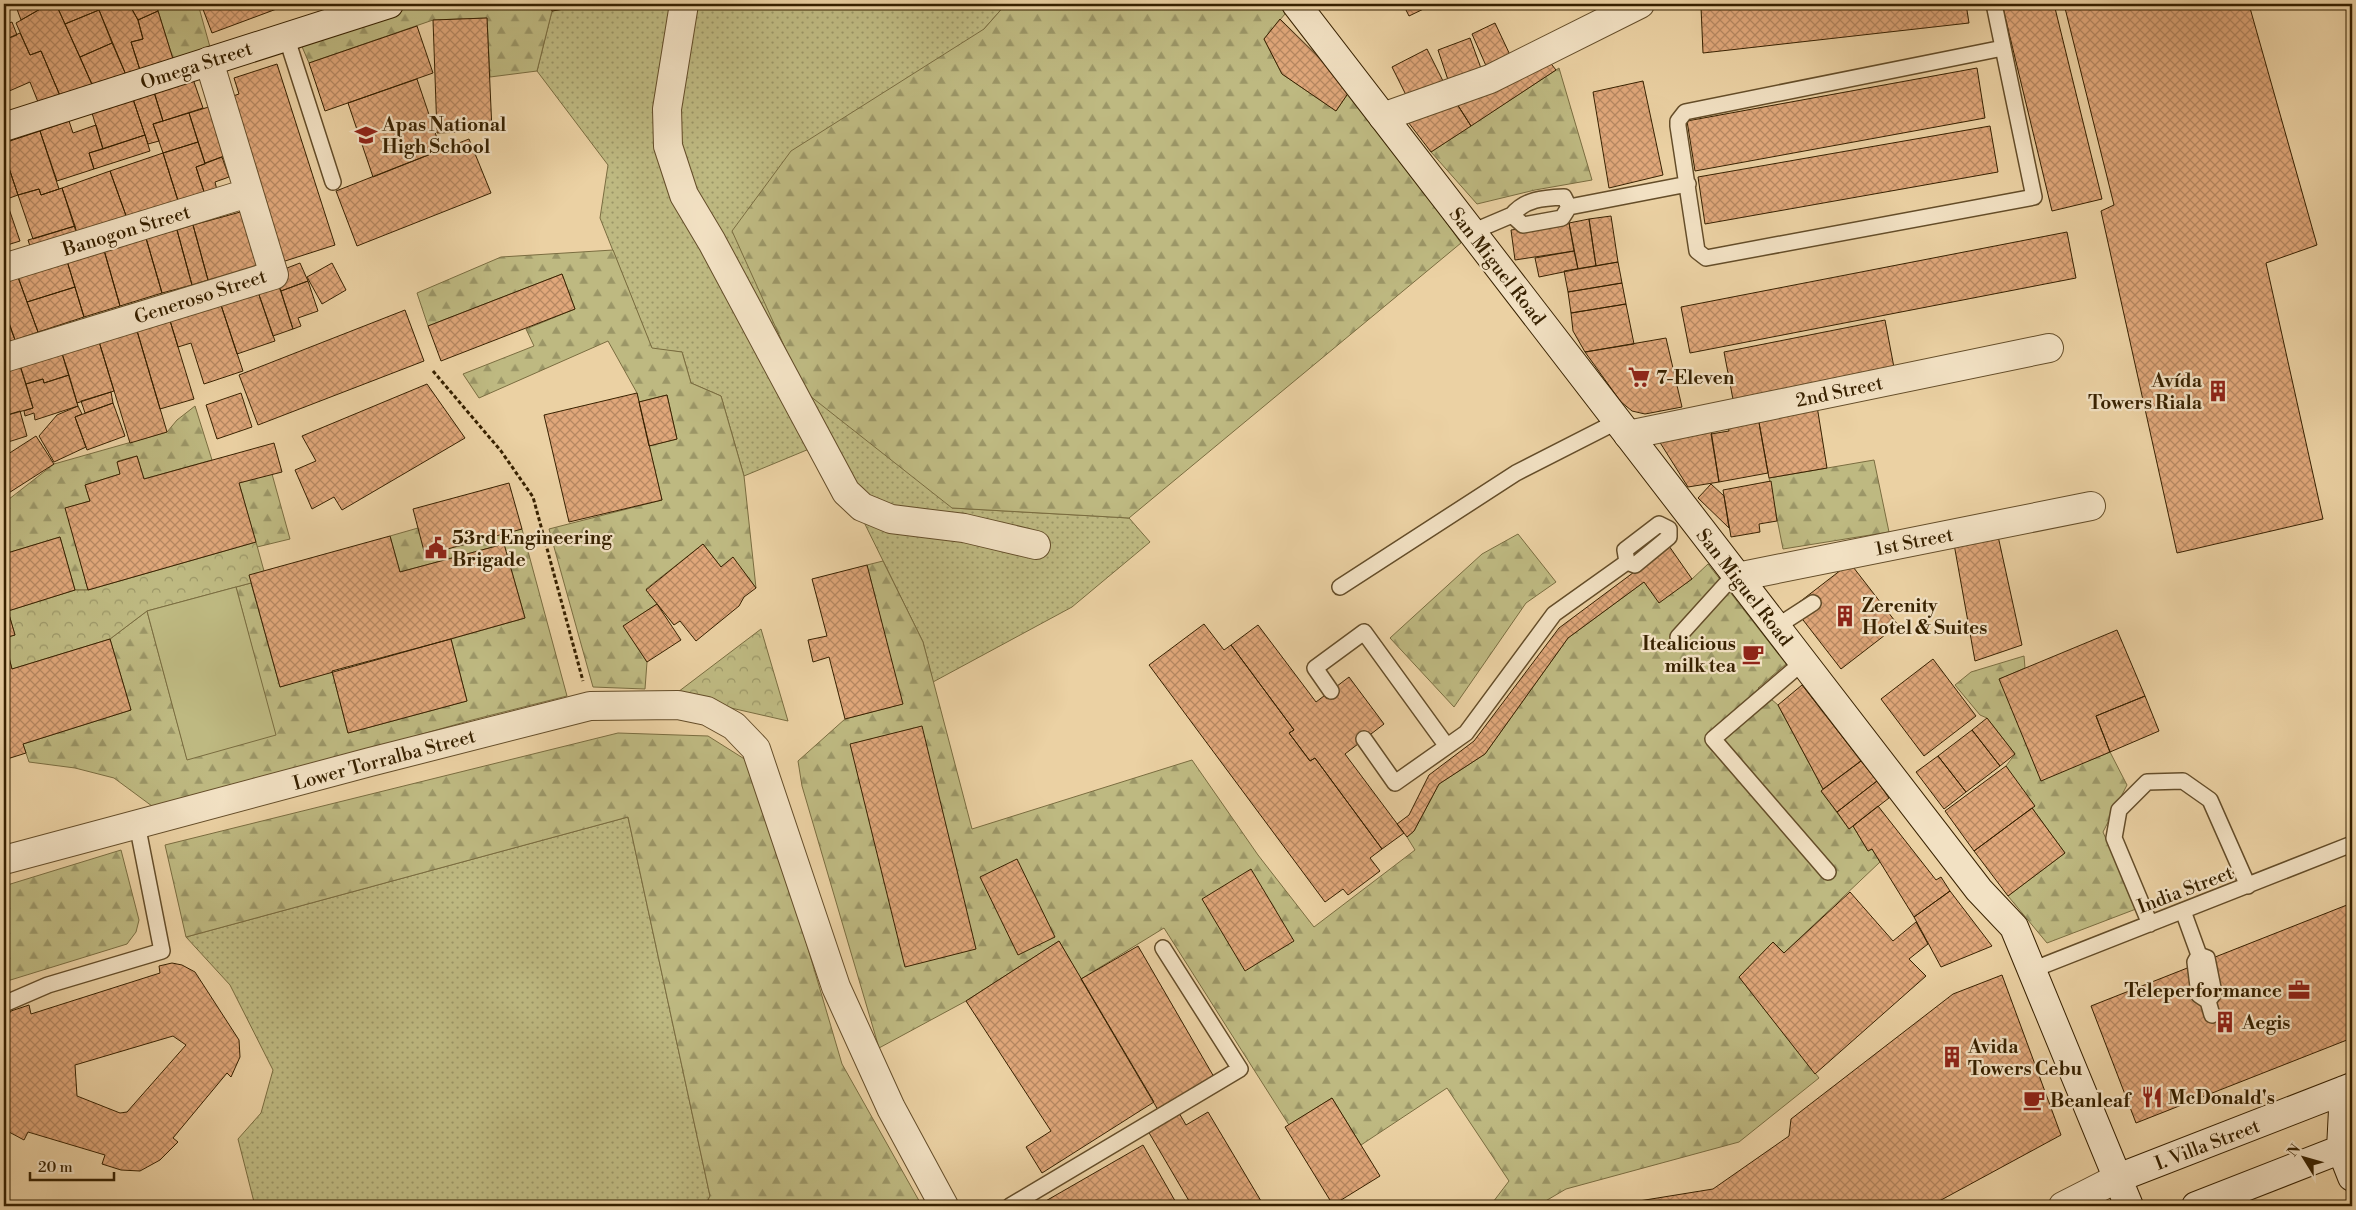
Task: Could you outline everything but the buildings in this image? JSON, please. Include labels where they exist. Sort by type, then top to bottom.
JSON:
[{"type":"street","name":"Omega Street","points":[[4,127],[389,4]]},
{"type":"street","points":[[684,4],[667,109],[668,146],[684,195],[736,286],[846,492],[862,507],[891,518],[964,528],[1036,545]]},
{"type":"street","name":"San Miguel Road","points":[[1296,4],[1623,428],[1678,520],[1736,575],[1979,890],[2014,927],[2129,1206]]},
{"type":"street","points":[[1383,117],[1490,79],[1640,4]]},
{"type":"street","name":"Generoso Street","points":[[4,358],[274,276],[209,61]]},
{"type":"street","name":"Banogon Street","points":[[4,268],[248,192]]},
{"type":"street","name":"2nd Street","points":[[1623,428],[2049,348]]},
{"type":"street","name":"1st Street","points":[[1736,575],[2091,506]]},
{"type":"street","name":"Lower Torralba Street","points":[[4,860],[370,762],[590,706],[678,705],[708,711],[734,726],[756,749],[836,986],[891,1108],[944,1206]]},
{"type":"street","points":[[2350,1091],[2347,1147],[2352,1177]]},
{"type":"street","name":"I. Villa Street","points":[[2063,1206],[2118,1178],[2350,1091]]},
{"type":"street","points":[[2196,1206],[2347,1147]]},
{"type":"lane","points":[[1994,4],[2004,48],[2034,196],[1706,258],[1697,251],[1678,121],[1685,112],[2004,48]]},
{"type":"lane","points":[[286,36],[333,182]]},
{"type":"lane","points":[[1512,215],[1523,225],[1562,218],[1569,207],[1688,184]]},
{"type":"lane","points":[[1472,232],[1512,215],[1521,204],[1564,197],[1569,207]]},
{"type":"lane","points":[[1340,587],[1516,473],[1623,428]]},
{"type":"lane","points":[[1364,739],[1395,783],[1446,745],[1466,733],[1554,614],[1627,562],[1625,550],[1630,545],[1659,524],[1678,520]]},
{"type":"lane","points":[[1678,637],[1736,575]]},
{"type":"lane","points":[[1776,627],[1813,603]]},
{"type":"lane","points":[[1331,691],[1315,668],[1364,632],[1446,745]]},
{"type":"lane","points":[[1803,662],[1713,739],[1828,872]]},
{"type":"lane","points":[[2150,924],[2114,838],[2119,810],[2147,782],[2183,781],[2210,800],[2248,886]]},
{"type":"lane","points":[[4,1004],[48,985],[162,951],[137,824]]},
{"type":"lane","name":"India Street","points":[[2032,970],[2352,844]]},
{"type":"lane","points":[[2183,912],[2199,956]]},
{"type":"lane","points":[[1010,1206],[1240,1069],[1164,948]]},
{"type":"lane","points":[[2199,956],[2207,958],[2211,975],[2214,993],[2210,1008],[2199,995],[2194,962],[2199,956]]},
{"type":"path","points":[[433,371],[501,451],[533,497],[590,706]]},
{"type":"green space","points":[[156,4],[198,4],[210,47],[173,59]]},
{"type":"green space","points":[[419,4],[551,4],[552,11],[537,71],[490,77],[487,18],[433,20],[309,63],[300,42]]},
{"type":"green space","points":[[570,4],[1006,4],[984,29],[952,508],[1129,518],[1150,542],[1072,607],[933,682],[923,642],[859,512],[814,447],[744,476],[721,396],[691,383],[682,352],[652,349],[600,218],[608,165],[537,71],[552,11],[570,8]]},
{"type":"green space","points":[[1006,4],[1280,4],[1285,14],[1264,39],[1282,74],[1336,111],[1351,89],[1461,243],[1129,518],[952,508],[805,392],[732,231],[791,151],[984,29]]},
{"type":"green space","points":[[1559,68],[1592,180],[1535,190],[1477,204],[1431,152]]},
{"type":"green space","points":[[613,250],[652,348],[682,352],[691,383],[721,396],[744,476],[756,588],[733,558],[721,567],[703,544],[646,589],[657,604],[624,626],[647,662],[645,689],[593,687],[549,529],[662,500],[649,446],[677,439],[667,395],[639,402],[637,393],[608,341],[479,398],[463,374],[534,346],[526,329],[575,309],[562,274],[428,326],[417,293],[501,257]]},
{"type":"green space","points":[[195,406],[212,460],[144,479],[137,456],[118,461],[120,474],[85,485],[90,501],[66,508],[88,590],[75,590],[60,537],[4,554],[4,503],[54,464],[167,432],[177,420]]},
{"type":"green space","points":[[1874,460],[1889,532],[1783,549],[1769,478]]},
{"type":"green space","points":[[272,474],[290,539],[257,547],[239,483]]},
{"type":"green space","points":[[418,528],[522,529],[567,696],[472,720],[156,809],[114,778],[75,768],[29,762],[23,744],[131,710],[110,639],[147,611],[187,759],[264,693],[236,587],[251,583],[280,687],[332,671],[348,733],[467,701],[451,639],[525,618],[504,544],[400,572],[390,536]]},
{"type":"green space","points":[[1518,534],[1556,582],[1526,603],[1454,707],[1390,638],[1482,554]]},
{"type":"green space","points":[[256,542],[264,571],[251,583],[147,611],[110,639],[12,669],[4,638],[15,635],[8,611],[75,590],[88,590]]},
{"type":"green space","points":[[883,561],[923,642],[972,829],[1192,760],[1258,855],[1314,927],[1415,850],[1407,837],[1414,831],[1439,784],[1485,754],[1568,638],[1644,582],[1692,579],[1708,564],[1786,664],[1758,688],[1778,705],[1823,789],[1821,791],[1849,829],[1853,826],[1868,851],[1872,849],[1880,862],[1784,953],[1773,942],[1739,977],[1819,1078],[1739,1142],[1566,1189],[1537,1206],[1490,1206],[1509,1181],[1447,1088],[1361,1145],[1332,1098],[1289,1125],[1164,928],[1081,979],[1059,941],[966,1001],[879,1048],[802,786],[798,761],[845,719],[902,704],[867,565]]},
{"type":"green space","points":[[236,587],[276,735],[187,760],[147,611]]},
{"type":"green space","points":[[761,629],[788,721],[674,695]]},
{"type":"green space","points":[[2024,656],[2025,668],[2000,679],[2041,780],[2110,752],[2127,785],[2103,832],[2136,909],[2047,943],[2008,896],[2065,853],[2032,808],[2006,766],[2015,754],[1987,718],[1980,715],[1955,685],[1971,672]]},
{"type":"green space","points":[[618,733],[708,736],[754,765],[842,1064],[922,1206],[705,1206],[710,1196],[628,817],[186,937],[165,845]]},
{"type":"green space","points":[[628,817],[710,1196],[705,1206],[255,1206],[238,1139],[261,1113],[273,1070],[230,985],[186,937]]},
{"type":"green space","points":[[121,850],[139,920],[136,932],[127,944],[4,982],[4,886]]},
{"type":"place","name":"Apas National High School","points":[[366,135]]},
{"type":"place","name":"7-Eleven","points":[[1639,377]]},
{"type":"place","name":"Avída Towers Riala","points":[[2218,391]]},
{"type":"place","name":"53rd Engineering Brigade","points":[[436,548]]},
{"type":"place","name":"Zerenity Hotel & Suites","points":[[1845,616]]},
{"type":"place","name":"Itealicious milk tea","points":[[1753,654]]},
{"type":"place","name":"Teleperformance","points":[[2299,990]]},
{"type":"place","name":"Aegis","points":[[2225,1022]]},
{"type":"place","name":"Avida Towers Cebu","points":[[1952,1057]]},
{"type":"place","name":"McDonald's","points":[[2152,1097]]},
{"type":"place","name":"Beanleaf","points":[[2034,1100]]}]
